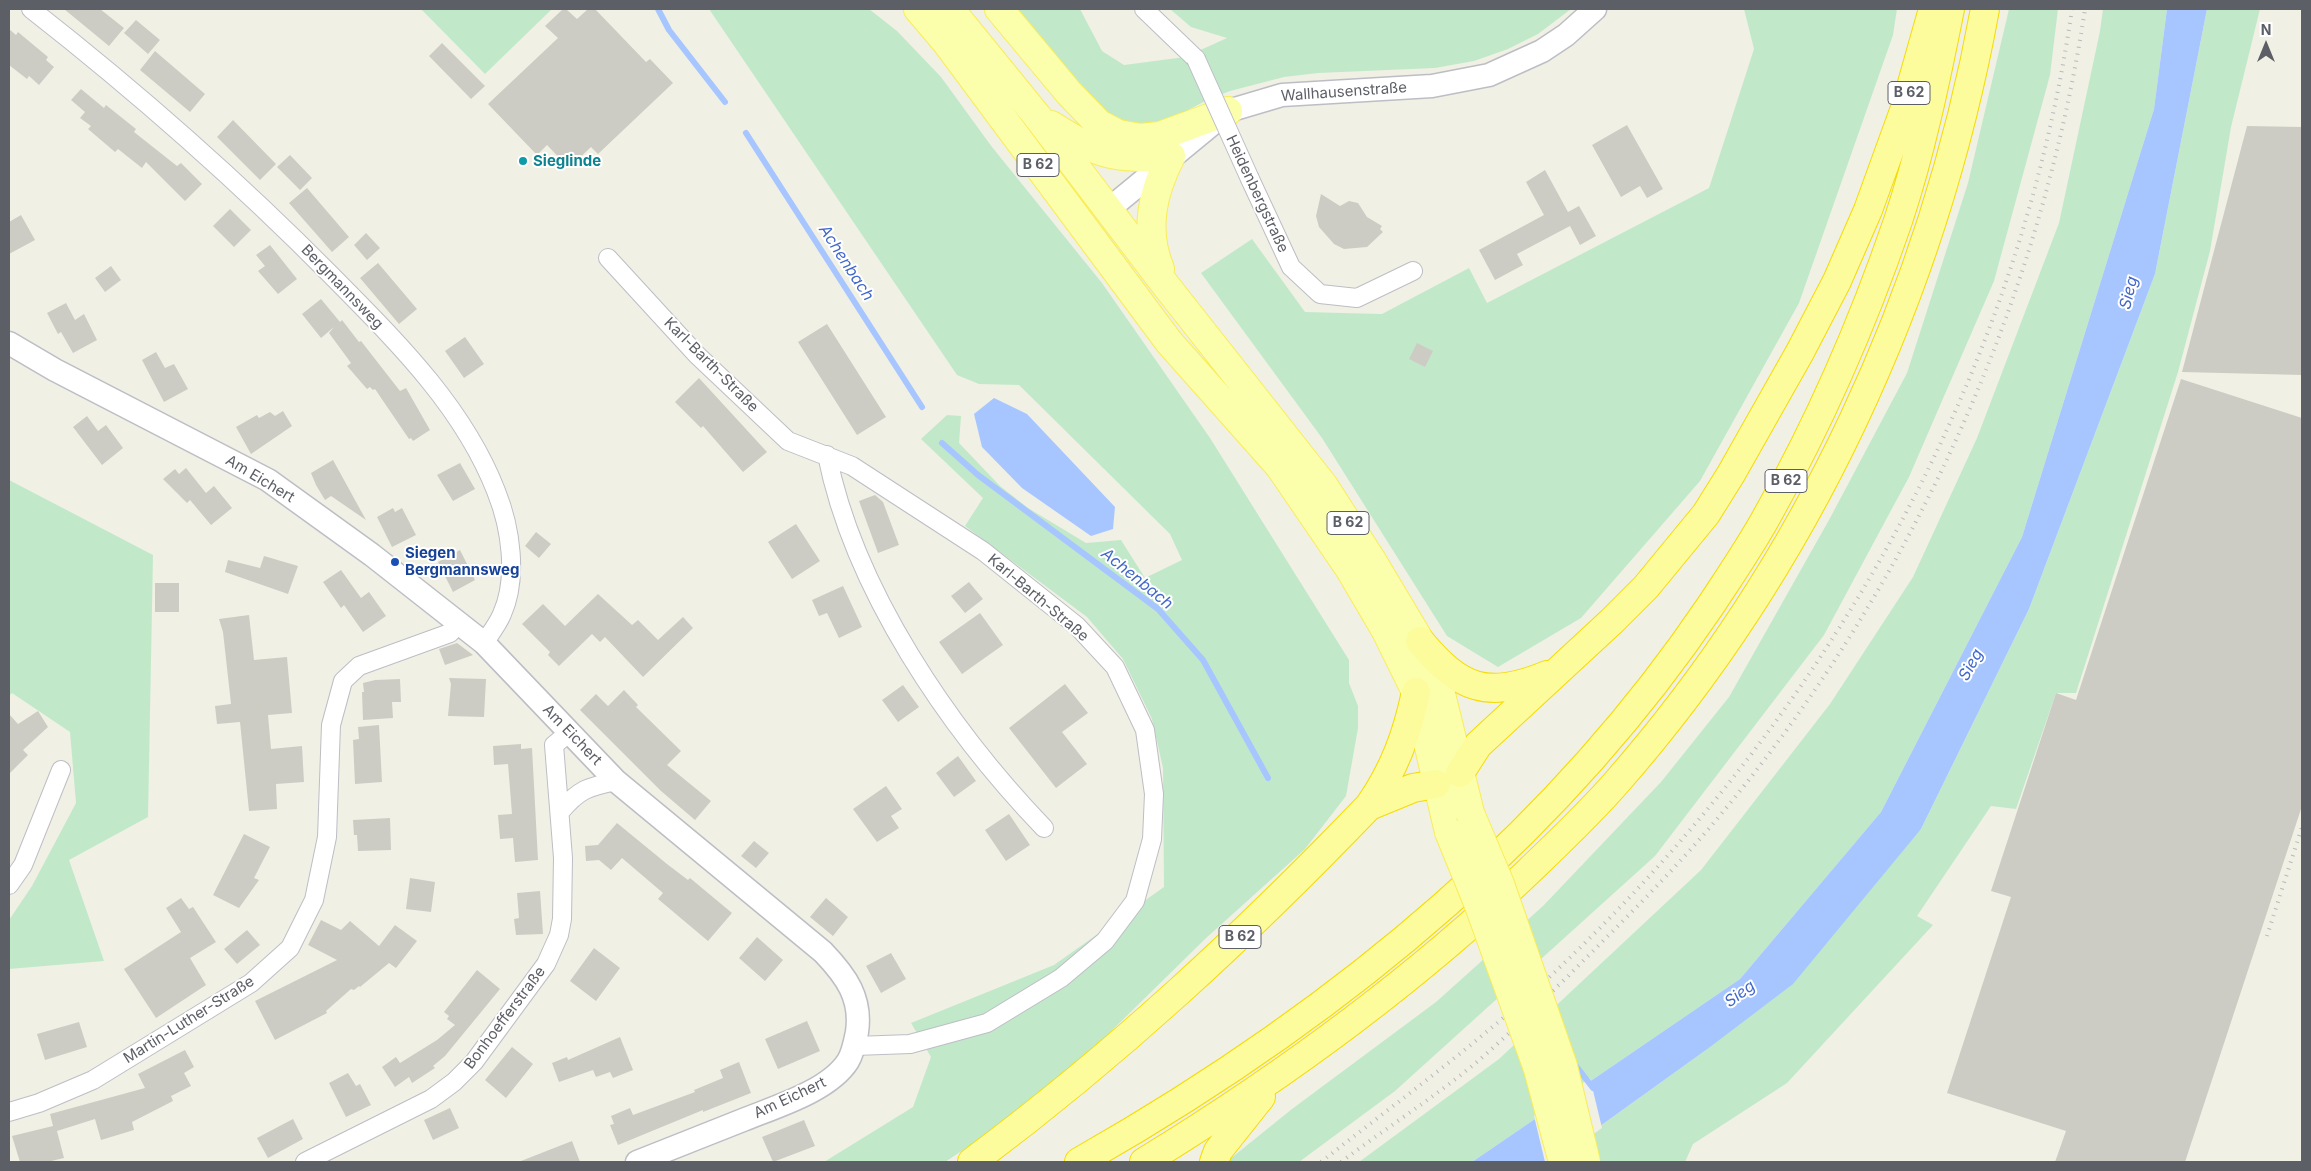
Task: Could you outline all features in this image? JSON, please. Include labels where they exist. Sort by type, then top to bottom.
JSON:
[{"type":"highway","name":"B 62","points":[[1369,806],[1413,788],[1448,778],[1478,745],[1612,622],[1675,554],[1706,514],[1761,424],[1837,281],[1868,210],[1905,108],[1933,9]]},
{"type":"highway","name":"B 62","points":[[1078,1162],[1198,1090],[1256,1051],[1346,986],[1402,941],[1478,876],[1528,828],[1587,765],[1638,705],[1690,635],[1766,519],[1842,368],[1899,218],[1937,74],[1950,9]]},
{"type":"highway","name":"B 62","points":[[1144,1162],[1208,1123],[1276,1076],[1420,969],[1490,908],[1614,785],[1664,725],[1720,652],[1785,548],[1838,454],[1903,308],[1932,226],[1952,156],[1985,9]]},
{"type":"highway","name":"B 62","points":[[1420,641],[1441,666],[1457,678],[1472,684],[1508,688],[1558,671]]},
{"type":"highway","name":"B 62","points":[[972,1162],[1102,1060],[1172,1000],[1240,937],[1369,806],[1386,781],[1400,753],[1416,692]]},
{"type":"highway","name":"B 62","points":[[1214,1162],[1218,1151],[1276,1076]]},
{"type":"main road","points":[[905,9],[933,14]]},
{"type":"main road","points":[[999,9],[1069,93],[1099,124],[1118,134],[1140,138],[1160,136],[1228,111]]},
{"type":"main road","name":"B 62","points":[[933,14],[1037,116],[1167,287],[1324,486],[1420,641],[1441,694],[1448,778],[1449,832],[1478,903],[1538,1069],[1563,1162]]},
{"type":"main road","name":"B 62","points":[[933,14],[1085,228],[1169,342],[1280,467],[1354,576],[1386,631],[1416,692],[1448,778],[1470,813],[1500,884],[1564,1066],[1586,1162]]},
{"type":"main road","points":[[1037,116],[1093,150],[1112,156],[1135,158],[1172,156],[1158,184],[1151,221],[1152,244],[1167,287]]},
{"type":"main road","points":[[1085,228],[1109,209]]},
{"type":"street","name":"Bergmannsweg","points":[[31,9],[98,62],[259,202],[375,319],[437,388],[469,438],[496,492],[508,538],[511,583],[502,615],[484,643]]},
{"type":"street","name":"Heidenbergstraße","points":[[1144,9],[1196,60],[1291,267],[1320,294],[1357,298],[1413,271]]},
{"type":"street","name":"Wallhausenstraße","points":[[1109,209],[1228,111],[1282,95],[1432,86],[1489,75],[1542,51],[1566,35],[1595,9]]},
{"type":"street","name":"Karl-Barth-Straße","points":[[608,258],[697,354],[788,441],[852,466],[983,551],[1077,626],[1115,667],[1145,730],[1154,794],[1152,839],[1135,901],[1105,941],[1069,972],[987,1023],[910,1044],[855,1046]]},
{"type":"street","name":"Am Eichert","points":[[9,343],[54,370],[268,480],[372,555],[460,622],[484,643],[616,781],[823,952],[841,970],[851,986],[857,1005],[858,1025],[855,1046],[843,1068],[820,1086],[792,1100],[637,1162]]},
{"type":"street","points":[[827,455],[834,488],[878,600],[937,696],[1008,791],[1044,828]]},
{"type":"street","name":"Martin-Luther-Straße","points":[[9,1112],[40,1103],[93,1080],[251,983],[290,948],[314,900],[327,837],[332,725],[343,681],[359,666],[450,633],[460,622]]},
{"type":"street","name":"Bonhoefferstraße","points":[[305,1162],[431,1099],[454,1082],[474,1062],[535,979],[554,949],[562,919],[560,812],[554,745],[570,732]]},
{"type":"street","points":[[9,885],[23,865],[60,770]]},
{"type":"street","points":[[560,812],[574,794],[590,786],[616,781]]},
{"type":"green space","points":[[421,9],[552,9],[485,74]]},
{"type":"green space","points":[[709,9],[869,9],[897,31],[941,77],[992,147],[1102,283],[1210,438],[1349,660],[1349,683],[1358,706],[1358,728],[1346,796],[1305,849],[1205,939],[1092,1050],[1013,1117],[945,1162],[824,1162],[913,1107],[931,1057],[911,1023],[1054,965],[1164,887],[1163,768],[1152,719],[1123,659],[1087,617],[965,526],[983,498],[921,439],[947,415],[961,416],[959,443],[1000,486],[1028,508],[1086,543],[1121,540],[1145,578],[1182,560],[1170,534],[1019,385],[979,384],[957,375]]},
{"type":"green space","points":[[1013,9],[1080,9],[1102,51],[1124,65],[1185,57],[1227,38],[1191,27],[1170,9],[1571,9],[1538,34],[1508,49],[1474,61],[1435,68],[1318,73],[1284,77],[1230,91],[1207,100],[1160,125],[1133,126],[1109,117]]},
{"type":"green space","points":[[1744,9],[1897,9],[1893,35],[1799,303],[1700,481],[1581,618],[1498,667],[1447,636],[1322,438],[1201,273],[1252,239],[1305,312],[1382,314],[1469,268],[1487,303],[1709,188],[1754,49]]},
{"type":"green space","points":[[2009,9],[2058,9],[2050,75],[1994,281],[1909,477],[1824,635],[1655,856],[1395,1091],[1299,1162],[1229,1162],[1230,1159],[1292,1109],[1436,1002],[1543,906],[1661,782],[1729,697],[1829,520],[1907,373],[1968,183]]},
{"type":"green space","points":[[2103,9],[2167,9],[2154,109],[2022,537],[1881,812],[1740,979],[1472,1162],[1359,1162],[1499,1059],[1701,870],[1830,704],[1913,577],[1977,438],[2059,223]]},
{"type":"green space","points":[[2207,9],[2260,9],[2231,127],[2210,251],[2178,372],[2076,693],[2056,693],[2016,809],[1991,806],[1917,916],[1933,925],[1787,1083],[1693,1144],[1685,1162],[1550,1162],[1706,1050],[1921,829],[2029,609],[2155,274]]},
{"type":"green space","points":[[9,480],[153,555],[148,817],[69,860],[104,961],[9,969],[9,920],[32,886],[76,803],[70,732],[12,693],[9,696]]},
{"type":"water","name":"Sieg","points":[[2167,9],[2207,9],[2155,274],[2029,609],[1921,829],[1793,984],[1706,1050],[1550,1162],[1472,1162],[1740,979],[1881,812],[2022,537],[2154,109]]},
{"type":"water","points":[[994,398],[1027,414],[1115,507],[1113,529],[1091,536],[1022,488],[982,447],[974,414]]},
{"type":"pier","points":[[1590,1078],[1602,1128],[1554,1162],[1545,1162],[1534,1116]]},
{"type":"building","points":[[64,9],[100,9],[124,28],[109,46]]},
{"type":"building","points":[[563,9],[566,9],[577,19],[588,9],[595,9],[646,62],[650,59],[673,83],[598,154],[591,147],[569,168],[547,145],[537,155],[488,104],[558,38],[545,26]]},
{"type":"building","points":[[136,20],[160,40],[148,54],[124,33]]},
{"type":"building","points":[[9,29],[16,35],[18,32],[48,57],[46,60],[54,67],[39,85],[29,76],[27,79],[9,65]]},
{"type":"building","points":[[442,43],[485,86],[471,99],[429,56]]},
{"type":"building","points":[[155,51],[205,94],[190,112],[140,70]]},
{"type":"building","points":[[81,89],[104,108],[106,105],[136,129],[134,132],[177,166],[181,163],[202,184],[185,201],[146,162],[142,168],[118,149],[115,152],[88,129],[91,126],[80,118],[85,112],[71,100]]},
{"type":"building","points":[[233,120],[276,164],[260,180],[217,137]]},
{"type":"building","points":[[1627,125],[1663,189],[1647,198],[1640,186],[1621,197],[1592,145]]},
{"type":"building","points":[[2247,126],[2302,127],[2302,375],[2182,372]]},
{"type":"building","points":[[290,155],[312,178],[300,190],[277,167]]},
{"type":"building","points":[[1545,170],[1568,212],[1579,206],[1596,236],[1580,245],[1570,226],[1517,254],[1523,265],[1495,280],[1479,250],[1544,215],[1526,182]]},
{"type":"building","points":[[307,188],[349,237],[332,252],[289,203]]},
{"type":"building","points":[[1321,194],[1340,206],[1349,201],[1358,203],[1367,217],[1382,226],[1380,229],[1383,232],[1367,247],[1344,249],[1334,244],[1319,227],[1316,216]]},
{"type":"building","points":[[230,209],[251,230],[234,247],[213,226]]},
{"type":"building","points":[[21,215],[35,240],[9,254],[9,222]]},
{"type":"building","points":[[366,233],[380,248],[367,260],[354,245]]},
{"type":"building","points":[[270,245],[297,279],[278,294],[258,271],[265,266],[256,255]]},
{"type":"building","points":[[378,263],[417,309],[399,324],[360,278]]},
{"type":"building","points":[[111,266],[121,280],[105,292],[95,278]]},
{"type":"building","points":[[321,299],[340,322],[342,320],[359,342],[361,341],[400,391],[406,388],[430,430],[413,441],[411,438],[409,439],[375,389],[373,390],[370,387],[367,389],[347,366],[351,363],[329,333],[334,327],[321,338],[302,314]]},
{"type":"building","points":[[66,303],[75,320],[84,314],[97,340],[73,353],[61,332],[58,334],[47,313]]},
{"type":"building","points":[[827,324],[886,417],[857,435],[798,342]]},
{"type":"building","points":[[465,337],[484,364],[464,378],[445,351]]},
{"type":"building","points":[[1417,343],[1433,351],[1425,367],[1409,359]]},
{"type":"building","points":[[156,352],[165,368],[174,364],[188,389],[164,402],[142,360]]},
{"type":"building","points":[[699,378],[767,452],[743,472],[703,426],[701,428],[675,402]]},
{"type":"building","points":[[2181,379],[2302,418],[2302,806],[2185,1162],[2055,1162],[2066,1131],[1947,1093],[2011,897],[1991,891],[2056,693],[2076,700]]},
{"type":"building","points":[[283,411],[292,426],[251,454],[236,427],[257,415],[259,418],[270,412],[275,416]]},
{"type":"building","points":[[87,416],[98,431],[106,425],[123,448],[102,465],[73,427]]},
{"type":"building","points":[[333,460],[366,520],[331,496],[325,500],[316,485],[311,473]]},
{"type":"building","points":[[460,463],[475,489],[453,501],[437,475]]},
{"type":"building","points":[[186,468],[206,493],[214,486],[232,508],[211,525],[190,500],[187,503],[163,479],[175,469],[179,474]]},
{"type":"building","points":[[875,495],[883,502],[899,545],[878,553],[859,501]]},
{"type":"building","points":[[393,508],[395,512],[402,508],[416,535],[392,547],[377,517]]},
{"type":"building","points":[[796,524],[820,561],[792,579],[768,542]]},
{"type":"building","points":[[536,532],[551,544],[539,558],[525,546]]},
{"type":"building","points":[[460,550],[475,580],[453,592],[438,562]]},
{"type":"building","points":[[264,556],[298,566],[288,594],[225,572],[228,560],[260,568]]},
{"type":"building","points":[[341,570],[361,598],[369,592],[386,616],[363,632],[344,605],[341,608],[323,582]]},
{"type":"building","points":[[969,582],[983,599],[965,613],[951,596]]},
{"type":"building","points":[[155,583],[179,583],[179,612],[155,612]]},
{"type":"building","points":[[843,586],[862,627],[839,638],[827,613],[819,616],[812,600]]},
{"type":"building","points":[[598,594],[632,625],[638,620],[658,640],[683,617],[693,628],[643,677],[605,637],[600,642],[592,634],[559,666],[548,655],[550,652],[522,624],[543,604],[565,626]]},
{"type":"building","points":[[980,613],[1003,645],[962,674],[939,642]]},
{"type":"building","points":[[249,615],[254,660],[287,657],[292,713],[268,715],[271,749],[302,746],[304,782],[276,784],[277,809],[249,811],[240,722],[217,724],[215,706],[231,704],[223,632],[219,619]]},
{"type":"building","points":[[457,643],[473,655],[445,665],[439,649]]},
{"type":"building","points":[[449,678],[486,679],[484,717],[448,716],[451,684]]},
{"type":"building","points":[[400,679],[401,702],[392,702],[393,718],[363,720],[363,683],[375,680]]},
{"type":"building","points":[[1065,684],[1088,713],[1062,732],[1087,764],[1056,788],[1009,728]]},
{"type":"building","points":[[903,685],[919,707],[898,722],[882,700]]},
{"type":"building","points":[[624,690],[638,705],[636,707],[681,751],[667,765],[711,801],[695,820],[661,791],[580,710],[596,694],[608,706]]},
{"type":"building","points":[[38,711],[48,727],[23,750],[28,755],[9,774],[9,714],[18,724]]},
{"type":"building","points":[[379,725],[382,782],[355,784],[353,740],[359,739],[358,727]]},
{"type":"building","points":[[521,744],[521,749],[532,748],[538,860],[515,862],[513,838],[500,839],[498,815],[512,814],[508,764],[494,765],[493,746]]},
{"type":"building","points":[[958,756],[976,781],[954,797],[936,773]]},
{"type":"building","points":[[886,786],[902,809],[891,816],[899,828],[877,842],[853,809]]},
{"type":"building","points":[[1009,814],[1030,845],[1006,861],[985,830]]},
{"type":"building","points":[[390,818],[391,850],[358,851],[357,835],[354,835],[353,820]]},
{"type":"building","points":[[617,823],[688,880],[690,878],[732,913],[708,941],[658,899],[663,893],[622,858],[611,870],[599,860],[586,861],[585,846],[598,845]]},
{"type":"building","points":[[244,834],[270,847],[254,878],[259,880],[239,908],[213,895]]},
{"type":"building","points":[[754,841],[769,853],[756,868],[741,856]]},
{"type":"building","points":[[410,878],[435,882],[431,912],[406,909]]},
{"type":"building","points":[[540,891],[543,934],[516,935],[514,919],[519,918],[517,893]]},
{"type":"building","points":[[181,898],[189,909],[193,907],[216,942],[190,958],[206,985],[156,1018],[124,969],[181,932],[166,908]]},
{"type":"building","points":[[826,898],[848,917],[833,936],[810,917]]},
{"type":"building","points":[[321,920],[341,930],[350,921],[379,946],[395,925],[417,941],[396,968],[389,963],[360,987],[354,990],[351,989],[326,1011],[327,1013],[275,1040],[255,1001],[337,960],[308,945]]},
{"type":"building","points":[[247,930],[260,945],[237,964],[224,949]]},
{"type":"building","points":[[757,937],[783,960],[765,981],[739,958]]},
{"type":"building","points":[[594,948],[620,968],[596,1001],[570,981]]},
{"type":"building","points":[[891,953],[906,979],[881,993],[866,966]]},
{"type":"building","points":[[477,970],[500,989],[445,1056],[433,1066],[435,1068],[412,1083],[409,1077],[395,1087],[382,1067],[396,1057],[400,1063],[437,1040],[455,1025],[447,1019],[449,1016],[444,1012]]},
{"type":"building","points":[[807,1021],[820,1051],[778,1069],[765,1039]]},
{"type":"building","points":[[79,1022],[87,1047],[45,1060],[37,1034]]},
{"type":"building","points":[[620,1037],[633,1070],[613,1078],[610,1072],[596,1077],[593,1070],[559,1082],[552,1063],[567,1057],[568,1060]]},
{"type":"building","points":[[512,1047],[533,1064],[506,1098],[485,1080]]},
{"type":"building","points":[[185,1050],[194,1067],[184,1073],[191,1086],[171,1096],[173,1101],[132,1122],[134,1130],[101,1140],[95,1119],[57,1131],[64,1158],[47,1162],[20,1162],[12,1136],[53,1126],[50,1114],[145,1088],[138,1074]]},
{"type":"building","points":[[739,1062],[751,1093],[703,1112],[703,1110],[618,1145],[610,1125],[614,1124],[611,1116],[630,1108],[633,1115],[695,1092],[694,1090],[723,1078],[720,1070]]},
{"type":"building","points":[[348,1073],[356,1086],[360,1084],[371,1105],[346,1117],[329,1083]]},
{"type":"building","points":[[450,1108],[459,1128],[433,1140],[424,1120]]},
{"type":"building","points":[[293,1119],[303,1139],[268,1158],[257,1138]]},
{"type":"building","points":[[804,1120],[815,1146],[773,1162],[762,1137]]},
{"type":"building","points":[[572,1141],[580,1162],[521,1162],[521,1161]]},
{"type":"waterway","name":"Achenbach","points":[[658,9],[669,30],[725,102]]},
{"type":"waterway","name":"Achenbach","points":[[746,133],[922,407]]},
{"type":"waterway","name":"Achenbach","points":[[942,443],[978,475],[1158,609],[1203,660],[1268,778]]},
{"type":"waterway","name":"Achenbach","points":[[1573,1062],[1593,1088]]},
{"type":"railway","points":[[1321,1162],[1472,1044],[1558,969],[1655,870],[1744,763],[1825,650],[1896,531],[1957,407],[2007,278],[2046,145],[2072,9]]},
{"type":"railway","points":[[1341,1162],[1478,1061],[1541,1003],[1646,898],[1717,819],[1786,730],[1850,637],[1906,540],[1956,439],[2000,335],[2036,228],[2064,119],[2085,9]]},
{"type":"railway","points":[[2267,936],[2302,827]]},
{"type":"place","name":"Sieglinde","points":[[523,161]]},
{"type":"place","name":"Siegen Bergmannsweg","points":[[395,562]]}]
